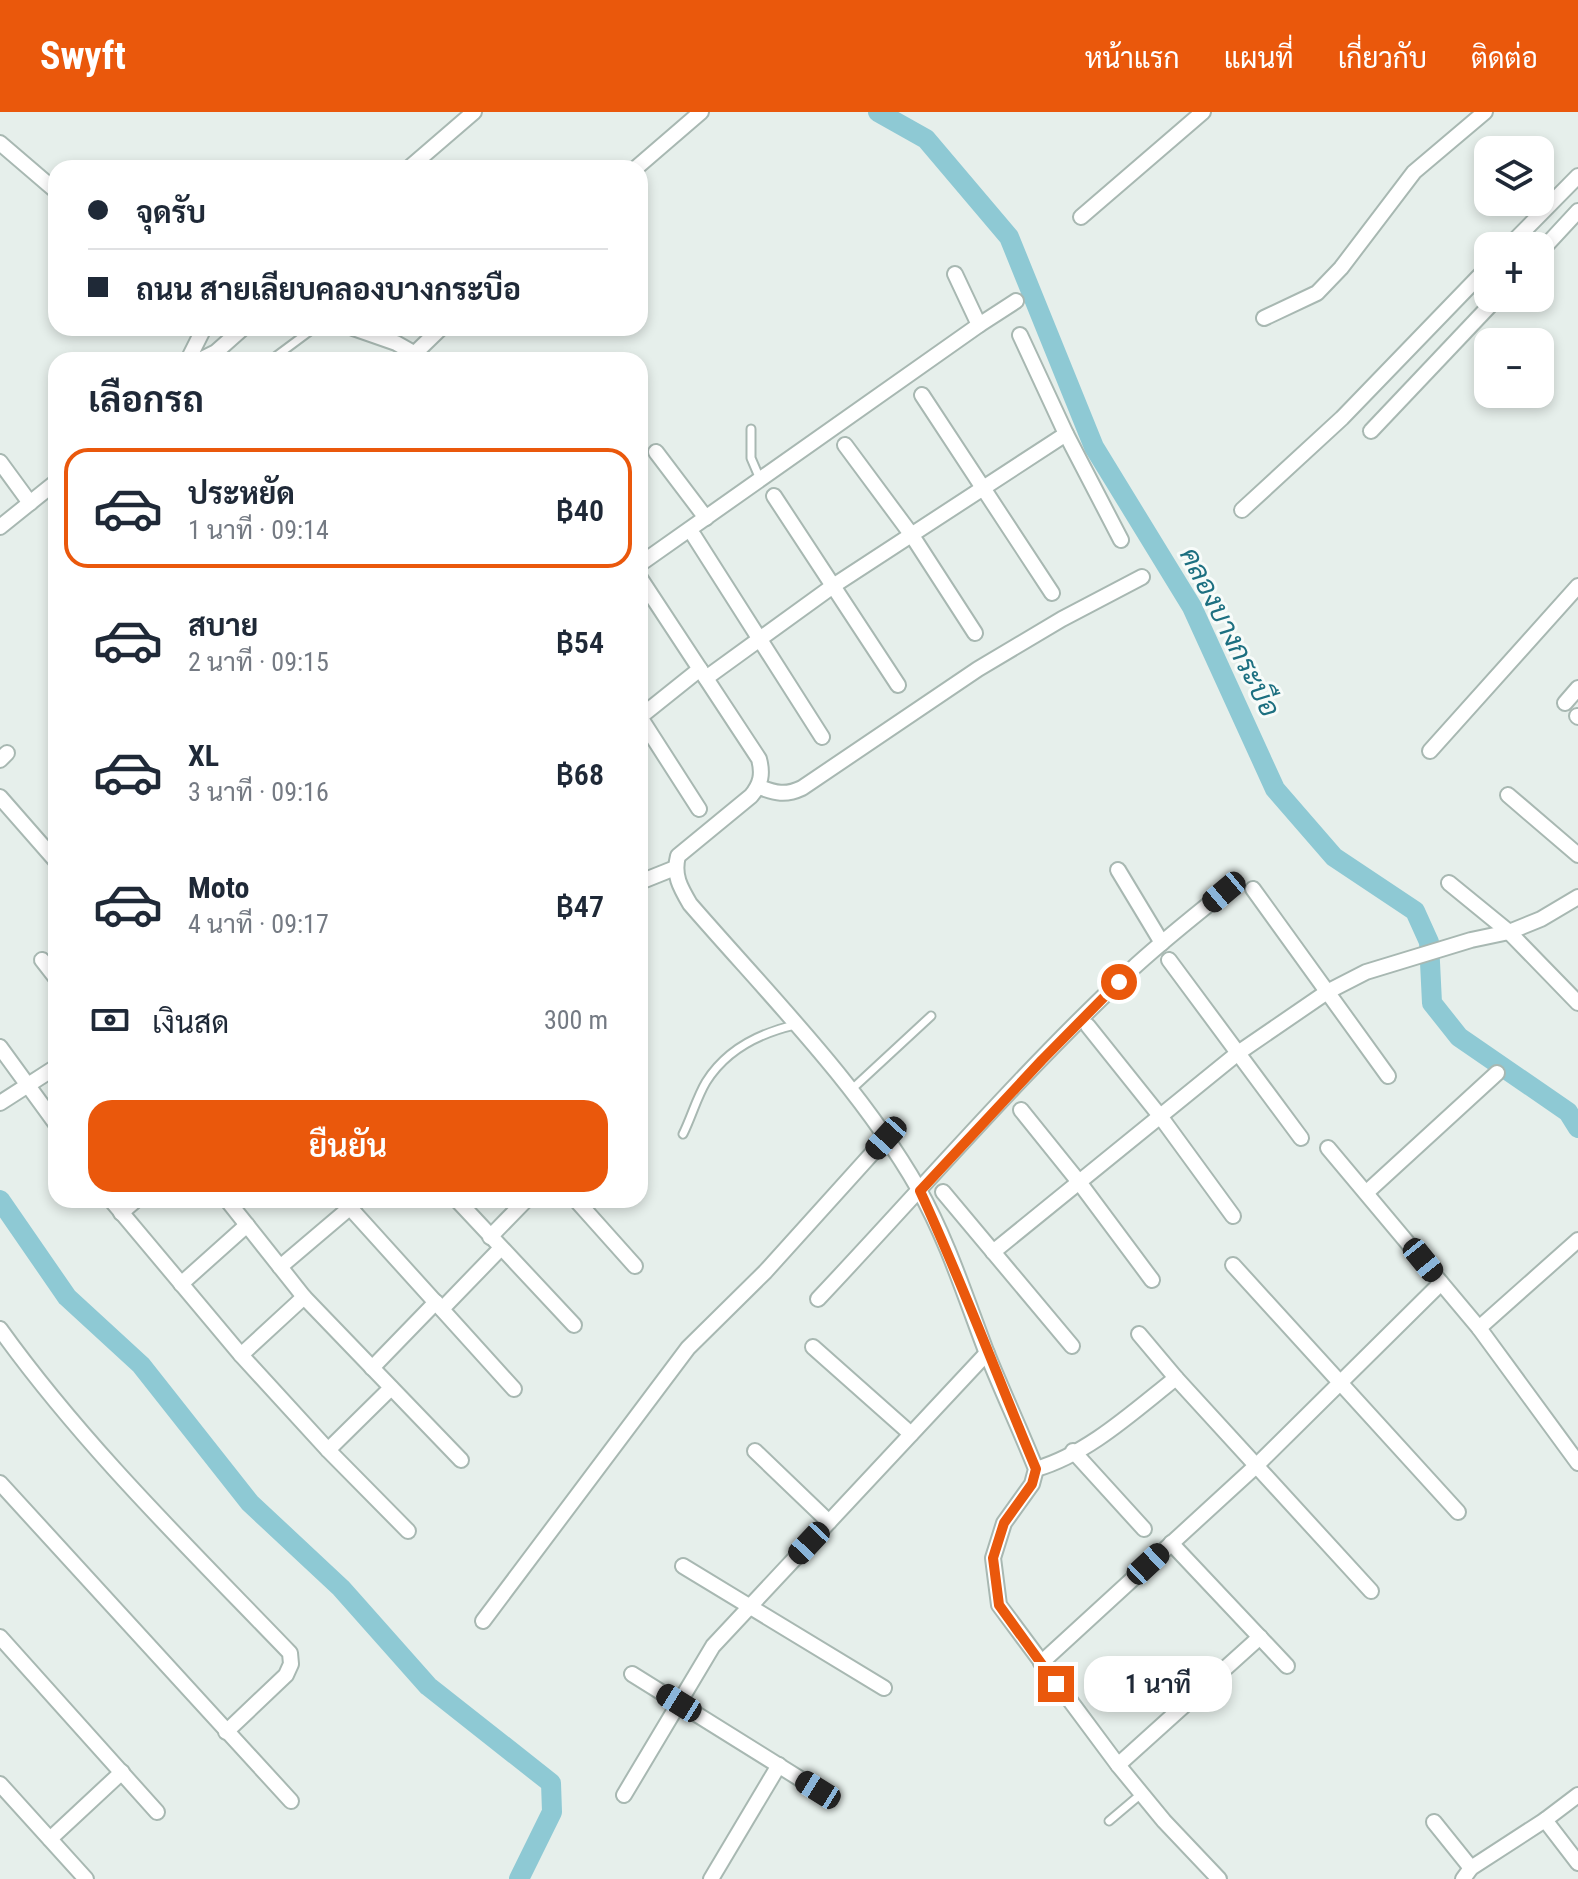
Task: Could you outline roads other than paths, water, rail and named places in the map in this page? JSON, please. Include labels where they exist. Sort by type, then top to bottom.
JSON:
[{"type":"street","points":[[418,160],[474,112]]},
{"type":"street","points":[[645,160],[701,112]]},
{"type":"street","points":[[1081,217],[1203,112]]},
{"type":"street","points":[[1264,318],[1317,293],[1341,268],[1414,172],[1485,112]]},
{"type":"street","points":[[0,143],[48,184]]},
{"type":"street","points":[[1523,232],[1578,176]]},
{"type":"street","points":[[1554,237],[1578,211]]},
{"type":"street","points":[[955,274],[979,325]]},
{"type":"street","points":[[1242,510],[1342,418],[1474,281]]},
{"type":"street","points":[[648,558],[1016,301]]},
{"type":"street","points":[[1371,431],[1484,312]]},
{"type":"street","points":[[1020,335],[1066,434],[1121,540]]},
{"type":"street","points":[[216,352],[234,336]]},
{"type":"street","points":[[370,336],[405,352]]},
{"type":"street","points":[[420,352],[434,336]]},
{"type":"street","points":[[922,395],[1052,593]]},
{"type":"street","points":[[648,712],[911,534],[1066,434]]},
{"type":"street","points":[[845,445],[911,534],[975,633]]},
{"type":"street","points":[[656,452],[706,518]]},
{"type":"street","points":[[0,462],[30,503]]},
{"type":"street","points":[[0,527],[48,488]]},
{"type":"street","points":[[774,496],[898,685]]},
{"type":"street","points":[[694,536],[822,737]]},
{"type":"street","points":[[759,787],[776,794],[788,794],[802,788],[978,669],[1062,619],[1142,577]]},
{"type":"street","points":[[1430,751],[1578,586]]},
{"type":"street","points":[[648,590],[759,759],[762,769],[759,787],[751,796],[681,852],[675,868],[680,887],[690,904],[851,1090],[920,1191],[957,1272],[1036,1469],[1032,1484],[1004,1523],[993,1558],[999,1605],[1118,1765],[1219,1879]]},
{"type":"street","points":[[1565,703],[1578,688]]},
{"type":"street","points":[[648,729],[699,809]]},
{"type":"street","points":[[1508,795],[1578,855]]},
{"type":"street","points":[[0,797],[48,852]]},
{"type":"street","points":[[648,879],[675,868]]},
{"type":"street","points":[[1118,870],[1162,943]]},
{"type":"street","points":[[1449,883],[1509,932],[1578,1003]]},
{"type":"street","points":[[1253,889],[1388,1076]]},
{"type":"street","points":[[818,1299],[1042,1060],[1130,971],[1224,892]]},
{"type":"street","points":[[993,1252],[1238,1053],[1327,992],[1349,979],[1388,965],[1509,932],[1541,919],[1578,897]]},
{"type":"street","points":[[42,960],[48,968]]},
{"type":"street","points":[[1169,960],[1301,1138]]},
{"type":"street","points":[[1088,1026],[1160,1116],[1233,1216]]},
{"type":"street","points":[[0,1047],[48,1113]]},
{"type":"street","points":[[0,1103],[48,1072]]},
{"type":"street","points":[[1367,1192],[1497,1073]]},
{"type":"street","points":[[1021,1110],[1152,1280]]},
{"type":"street","points":[[483,1621],[688,1348],[765,1272],[886,1138]]},
{"type":"street","points":[[1328,1148],[1479,1328],[1578,1463]]},
{"type":"street","points":[[943,1192],[1072,1346]]},
{"type":"street","points":[[117,1208],[241,1355],[408,1531]]},
{"type":"street","points":[[121,1213],[127,1208]]},
{"type":"street","points":[[233,1208],[304,1297],[461,1460]]},
{"type":"street","points":[[280,1267],[345,1208]]},
{"type":"street","points":[[355,1208],[514,1389]]},
{"type":"street","points":[[464,1208],[574,1325]]},
{"type":"street","points":[[490,1237],[518,1208]]},
{"type":"street","points":[[583,1208],[635,1266]]},
{"type":"street","points":[[181,1284],[247,1225]]},
{"type":"street","points":[[1479,1328],[1578,1240]]},
{"type":"street","points":[[372,1368],[501,1248]]},
{"type":"street","points":[[1233,1265],[1458,1512]]},
{"type":"street","points":[[1041,1663],[1257,1465],[1441,1283]]},
{"type":"street","points":[[241,1355],[304,1297]]},
{"type":"street","points":[[0,1329],[28,1368],[159,1517],[290,1653],[291,1664],[286,1675],[226,1732]]},
{"type":"street","points":[[1139,1334],[1371,1591]]},
{"type":"street","points":[[813,1347],[911,1434]]},
{"type":"street","points":[[624,1795],[713,1646],[987,1353]]},
{"type":"street","points":[[1036,1469],[1053,1464],[1110,1429],[1176,1378]]},
{"type":"street","points":[[328,1450],[391,1388]]},
{"type":"street","points":[[755,1451],[829,1522]]},
{"type":"street","points":[[1073,1451],[1144,1529]]},
{"type":"street","points":[[0,1483],[291,1801]]},
{"type":"street","points":[[1171,1543],[1287,1666]]},
{"type":"street","points":[[683,1566],[884,1688]]},
{"type":"street","points":[[0,1637],[157,1812]]},
{"type":"street","points":[[1118,1765],[1260,1637]]},
{"type":"street","points":[[632,1674],[818,1790]]},
{"type":"street","points":[[711,1879],[779,1765]]},
{"type":"street","points":[[50,1839],[122,1772]]},
{"type":"street","points":[[0,1784],[86,1879]]},
{"type":"street","points":[[1434,1822],[1467,1873],[1578,1795]]},
{"type":"street","points":[[1545,1820],[1578,1863]]},
{"type":"lane","points":[[282,352],[303,336]]},
{"type":"lane","points":[[751,429],[751,458],[760,479]]},
{"type":"lane","points":[[851,1090],[931,1016]]},
{"type":"lane","points":[[683,1134],[706,1081],[730,1056],[754,1037],[795,1025]]},
{"type":"lane","points":[[1109,1821],[1142,1794]]},
{"type":"waterway","name":"คลองบางกระบือ","points":[[878,112],[926,139],[1009,237],[1094,447],[1192,607],[1275,789],[1334,857],[1415,911],[1429,942],[1432,1003],[1459,1037],[1568,1112],[1578,1128]]},
{"type":"waterway","points":[[0,1200],[67,1297],[141,1365],[250,1503],[341,1588],[428,1686],[551,1783],[552,1812],[519,1879]]}]
